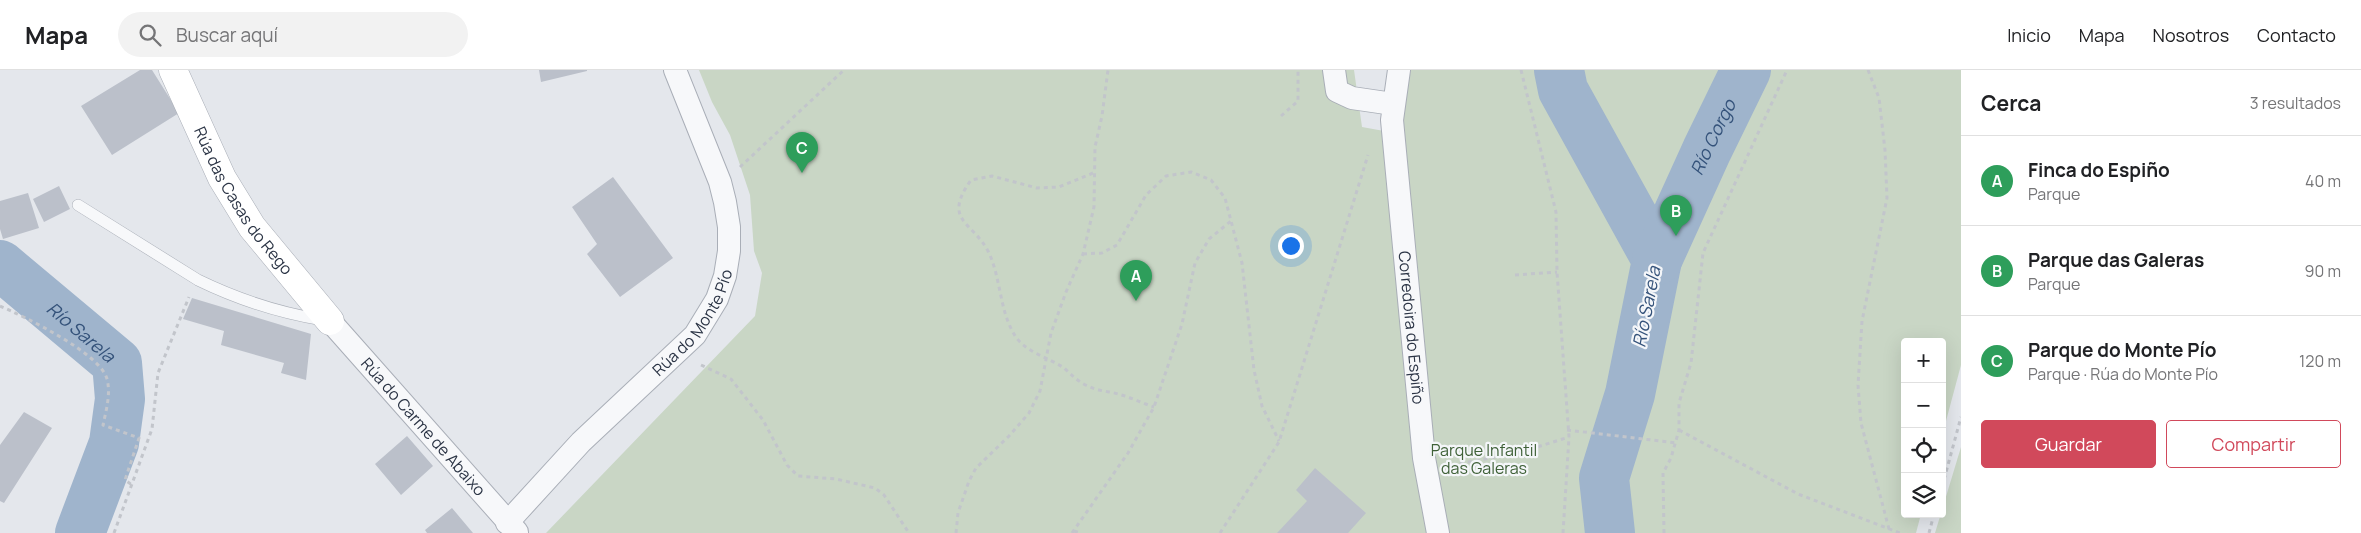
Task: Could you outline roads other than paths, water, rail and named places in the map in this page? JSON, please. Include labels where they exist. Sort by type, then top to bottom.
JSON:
[{"type":"street","name":"Rúa das Casas do Rego","points":[[173,70],[222,178],[252,227],[330,320]]},
{"type":"street","name":"Rúa do Monte Pío","points":[[513,528],[581,442],[695,335],[717,299],[725,276],[730,251],[730,227],[720,182],[675,70]]},
{"type":"street","points":[[1334,70],[1337,91],[1392,112]]},
{"type":"street","name":"Corredoira do Espiño","points":[[1399,70],[1392,112],[1427,470],[1438,533]]},
{"type":"street","name":"Rúa do Carme de Abaixo","points":[[330,320],[513,528]]},
{"type":"lane","points":[[78,205],[198,280],[219,290],[294,315],[330,320]]},
{"type":"waterway","name":"Río Sarela","points":[[1559,70],[1563,90],[1657,260],[1630,394],[1604,478],[1610,533]]},
{"type":"waterway","name":"Río Corgo","points":[[1657,260],[1746,70]]},
{"type":"waterway","name":"Río Sarela","points":[[0,265],[117,363],[120,399],[114,443],[80,533]]},
{"type":"place","name":"Parque do Monte Pío","points":[[802,173]]},
{"type":"place","name":"Parque das Galeras","points":[[1676,236]]},
{"type":"place","name":"Finca do Espiño","points":[[1136,301]]},
{"type":"park label","name":"Parque Infantil das Galeras","points":[[1484,459]]}]
